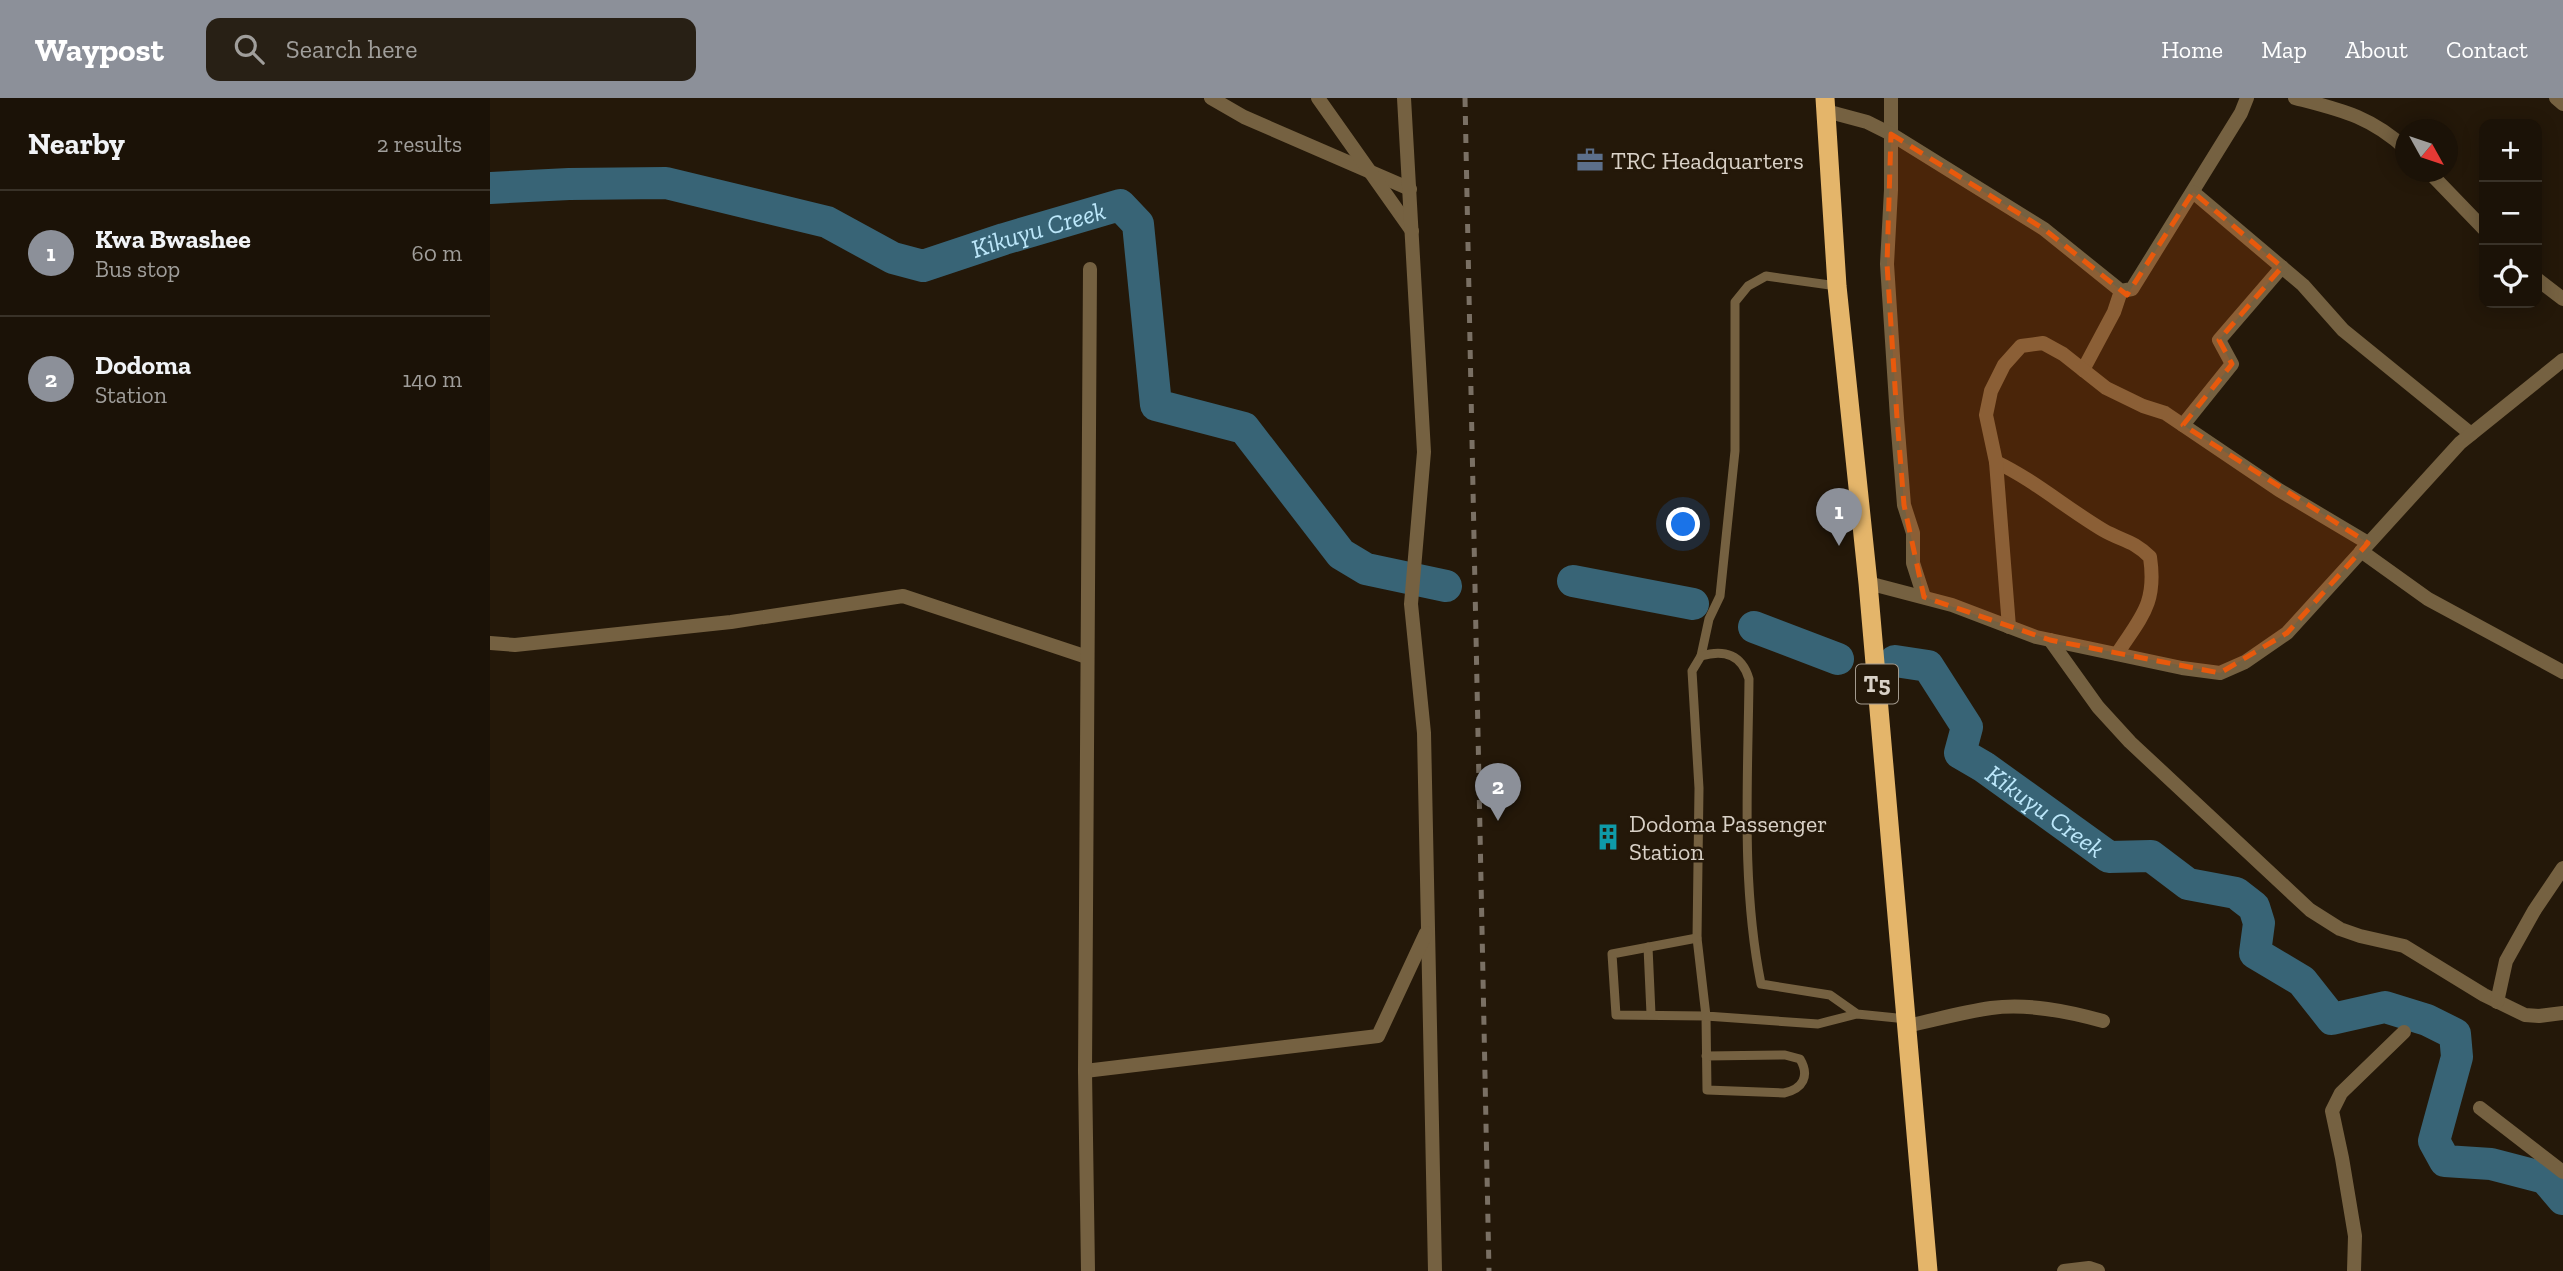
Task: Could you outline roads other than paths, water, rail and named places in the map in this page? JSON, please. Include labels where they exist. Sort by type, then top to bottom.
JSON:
[{"type":"highway","name":"T5","points":[[1826,104],[1837,286],[1868,583],[1928,1271]]},
{"type":"street","points":[[1210,98],[1244,117],[1410,189]]},
{"type":"street","points":[[1318,98],[1412,231]]},
{"type":"street","points":[[1404,98],[1424,452],[1411,604],[1424,733],[1435,1271]]},
{"type":"street","points":[[1891,98],[1891,190],[1887,264],[1897,418],[1904,505],[1913,533],[1913,563],[1924,597]]},
{"type":"street","points":[[1826,104],[1891,134],[2044,229],[2121,291],[2132,289],[2241,113],[2247,98]]},
{"type":"street","points":[[2295,98],[2355,114],[2395,139]]},
{"type":"street","points":[[2556,98],[2563,104]]},
{"type":"street","points":[[2439,182],[2479,224]]},
{"type":"street","points":[[2193,192],[2303,285],[2343,330],[2471,434]]},
{"type":"street","points":[[2183,425],[2232,364],[2219,340],[2282,267]]},
{"type":"street","points":[[1088,1271],[1085,1071],[1090,269]]},
{"type":"street","points":[[2542,283],[2563,299]]},
{"type":"street","points":[[2083,370],[2114,312],[2121,291]]},
{"type":"street","points":[[2009,627],[1996,462],[1986,415],[1991,391],[2004,365],[2021,346],[2043,343],[2063,354],[2106,388],[2143,406],[2165,413],[2365,547],[2382,567],[2406,581],[2428,599],[2563,672]]},
{"type":"street","points":[[1868,583],[1924,597],[2050,640],[2202,672],[2220,673],[2287,633],[2471,434],[2563,360]]},
{"type":"street","points":[[1996,462],[2018,472],[2106,531],[2130,541],[2150,557],[2153,588],[2150,598],[2116,654]]},
{"type":"street","points":[[490,643],[515,645],[731,622],[903,596],[1087,657]]},
{"type":"street","points":[[2050,640],[2098,707],[2130,741],[2310,909],[2340,929],[2404,946],[2497,1002],[2525,1015],[2563,1013]]},
{"type":"street","points":[[2497,1002],[2506,961],[2533,911],[2563,868]]},
{"type":"street","points":[[1085,1071],[1378,1036],[1428,929]]},
{"type":"street","points":[[1907,1023],[1992,1008],[2036,1007],[2103,1021]]},
{"type":"street","points":[[2354,1271],[2355,1236],[2332,1111],[2341,1093],[2404,1032]]},
{"type":"street","points":[[2480,1108],[2563,1171]]},
{"type":"street","points":[[2064,1271],[2089,1268],[2098,1271]]},
{"type":"lane","points":[[1706,1056],[1785,1055],[1800,1059],[1805,1068],[1803,1082],[1796,1091],[1784,1093],[1707,1090],[1706,1056],[1706,1016],[1697,938],[1699,788],[1692,671],[1701,656],[1709,619],[1720,596],[1735,451],[1735,302],[1748,286],[1766,276],[1837,286]]},
{"type":"lane","points":[[1701,656],[1714,652],[1732,655],[1746,667],[1749,679],[1747,814],[1753,944],[1761,984],[1830,996],[1857,1014],[1907,1023]]},
{"type":"lane","points":[[1697,938],[1612,954],[1616,1015],[1706,1016],[1818,1024],[1857,1014]]},
{"type":"lane","points":[[1648,947],[1651,1014]]},
{"type":"waterway","name":"Kikuyu Creek","points":[[490,188],[666,183],[827,222],[893,258],[923,266],[1120,205],[1138,224],[1156,405],[1244,428],[1341,554],[1366,569],[1446,586]]},
{"type":"waterway","name":"Kikuyu Creek","points":[[1573,581],[1693,604]]},
{"type":"waterway","name":"Kikuyu Creek","points":[[1754,627],[1838,659]]},
{"type":"waterway","name":"Kikuyu Creek","points":[[1895,661],[1928,666],[1967,727],[1960,753],[1984,767],[2109,857],[2151,856],[2188,884],[2236,893],[2254,907],[2259,923],[2255,953],[2302,981],[2332,1019],[2385,1007],[2427,1020],[2455,1034],[2457,1057],[2434,1141],[2445,1161],[2491,1164],[2545,1178],[2563,1199]]},
{"type":"railway","points":[[1465,98],[1489,1271]]},
{"type":"place","name":"TRC Headquarters","points":[[1590,160]]},
{"type":"place","name":"Kwa Bwashee","points":[[1839,546]]},
{"type":"place","name":"Dodoma","points":[[1498,821]]},
{"type":"place","name":"Dodoma Passenger Station","points":[[1608,837]]}]
